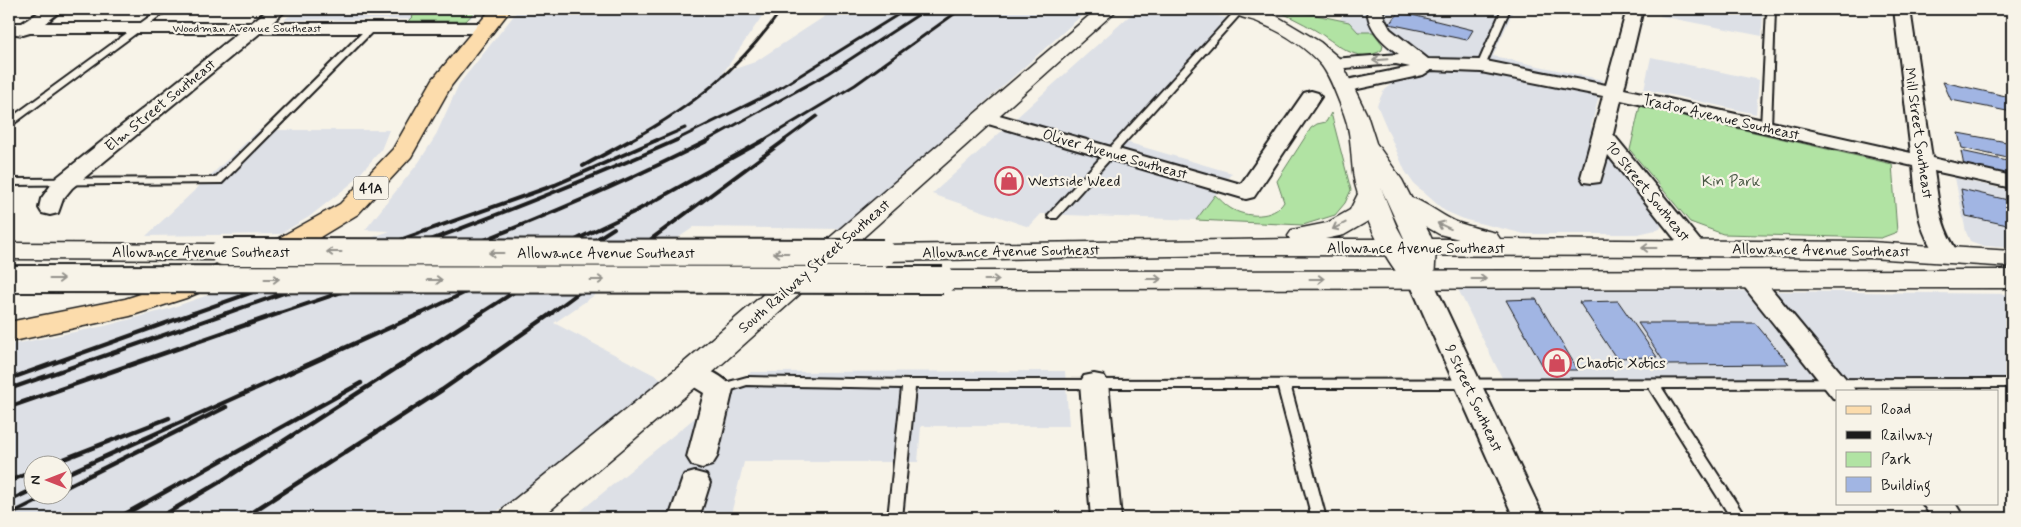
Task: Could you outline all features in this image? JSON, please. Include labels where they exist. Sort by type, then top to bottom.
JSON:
[{"type":"main road","name":"41A","points":[[9,332],[130,307],[176,292],[288,245],[349,208],[384,174],[403,152],[441,84],[501,9]]},
{"type":"main road","name":"South Railway Street Southeast","points":[[517,518],[692,373],[1108,9]]},
{"type":"main road","name":"9 Street Southeast","points":[[1240,9],[1266,18],[1291,31],[1313,46],[1332,64],[1356,115],[1364,144],[1390,180],[1422,249],[1420,279]]},
{"type":"main road","name":"9 Street Southeast","points":[[1364,144],[1362,158],[1370,193],[1394,248],[1420,279]]},
{"type":"main road","points":[[1232,247],[1335,229],[1361,214],[1370,193]]},
{"type":"main road","points":[[1401,202],[1434,222],[1460,233],[1542,249]]},
{"type":"main road","name":"Allowance Avenue Southeast","points":[[9,251],[883,253],[1232,247],[1422,249],[1694,248],[1870,250],[2012,258]]},
{"type":"main road","name":"Allowance Avenue Southeast","points":[[9,279],[2012,279]]},
{"type":"street","points":[[9,39],[17,28],[55,9]]},
{"type":"street","name":"Elm Street Southeast","points":[[50,208],[52,199],[64,183],[279,9]]},
{"type":"street","points":[[1375,9],[1380,24],[1392,41],[1427,64]]},
{"type":"street","points":[[1592,177],[1635,9]]},
{"type":"street","name":"Mill Street Southeast","points":[[1902,9],[1931,225],[1938,242],[1947,254]]},
{"type":"street","name":"Woodman Avenue Southeast","points":[[17,28],[485,28]]},
{"type":"street","name":"Tractor Avenue Southeast","points":[[1332,64],[1396,59],[1427,64],[1481,66],[1613,92],[2012,182]]},
{"type":"street","name":"Tractor Avenue Southeast","points":[[1344,86],[1416,71],[1427,64]]},
{"type":"street","name":"Oliver Avenue Southeast","points":[[985,117],[1246,192],[1311,97]]},
{"type":"street","name":"10 Street Southeast","points":[[1602,134],[1694,248]]},
{"type":"street","name":"9 Street Southeast","points":[[1420,279],[1529,518]]},
{"type":"street","points":[[1750,279],[1840,387]]},
{"type":"street","points":[[684,518],[719,389],[692,373]]},
{"type":"street","points":[[1094,383],[1106,518]]},
{"type":"street","points":[[1938,504],[1949,518]]},
{"type":"lane","points":[[9,123],[164,9]]},
{"type":"lane","points":[[1053,216],[1240,9]]},
{"type":"lane","points":[[1481,66],[1506,9]]},
{"type":"lane","points":[[1766,127],[1770,9]]},
{"type":"lane","points":[[9,182],[218,181],[372,28]]},
{"type":"lane","points":[[719,389],[748,381],[909,384],[1652,383],[1840,387],[2012,383]]},
{"type":"lane","points":[[1652,383],[1739,518]]},
{"type":"lane","points":[[895,518],[909,384]]},
{"type":"lane","points":[[1283,384],[1319,518]]},
{"type":"shaded area","points":[[297,9],[479,9],[470,19],[284,20]]},
{"type":"shaded area","points":[[519,9],[767,9],[723,73],[755,62],[836,9],[1089,9],[843,229],[694,227],[554,323],[664,380],[489,518],[9,518],[9,345],[105,326],[168,309],[390,231],[365,230],[419,162],[435,137],[459,84]]},
{"type":"shaded area","points":[[1137,9],[1187,9],[1236,20],[1126,142],[1232,173],[1196,220],[1041,214],[1029,227],[932,194]]},
{"type":"shaded area","points":[[1348,9],[1514,9],[1493,56],[1603,80],[1591,127],[1663,223],[1660,229],[1638,234],[1525,234],[1466,220],[1445,211],[1414,184],[1405,171],[1377,105],[1383,92],[1392,83],[1412,77],[1373,32],[1358,32],[1349,22],[1339,20]]},
{"type":"shaded area","points":[[1661,9],[1763,9],[1762,36],[1660,16]]},
{"type":"shaded area","points":[[1651,57],[1759,80],[1756,114],[1644,89]]},
{"type":"shaded area","points":[[259,130],[389,130],[381,150],[352,183],[309,217],[280,234],[146,236]]},
{"type":"shaded area","points":[[1955,178],[2012,191],[2012,248],[1984,246],[1970,241],[1966,232]]},
{"type":"shaded area","points":[[1457,287],[2012,294],[2012,384],[1505,384]]},
{"type":"shaded area","points":[[1065,371],[1069,426],[921,426],[918,462],[744,462],[730,518],[572,518],[751,372]]},
{"type":"green space","points":[[420,9],[477,9],[466,21],[408,21]]},
{"type":"green space","points":[[1273,9],[1287,9],[1349,22],[1358,32],[1373,32],[1383,45],[1382,50],[1373,54],[1355,54],[1338,46],[1310,27]]},
{"type":"green space","name":"Kin Park","points":[[1640,106],[1892,164],[1897,232],[1881,238],[1723,234],[1690,222],[1630,150]]},
{"type":"green space","points":[[1331,113],[1351,190],[1345,203],[1335,215],[1303,225],[1196,220],[1215,195],[1230,208],[1244,214],[1259,215],[1274,212],[1284,202],[1277,181],[1311,128],[1326,122]]},
{"type":"building","points":[[1400,12],[1473,30],[1467,40],[1389,24]]},
{"type":"building","points":[[1943,82],[2010,97],[2012,112],[1951,100]]},
{"type":"building","points":[[1958,133],[2012,143],[2012,159],[1962,148]]},
{"type":"building","points":[[1961,151],[2012,162],[2012,176],[1964,166]]},
{"type":"building","points":[[1961,189],[2012,201],[2012,226],[1966,216]]},
{"type":"building","points":[[1536,299],[1578,370],[1545,370],[1506,300]]},
{"type":"building","points":[[1618,301],[1657,357],[1616,358],[1579,302]]},
{"type":"building","points":[[1638,323],[1755,323],[1789,364],[1666,365]]},
{"type":"railway","points":[[629,141],[674,114],[714,84],[749,50],[782,9]]},
{"type":"railway","points":[[674,141],[775,91],[907,9]]},
{"type":"railway","points":[[706,141],[829,73],[927,9]]},
{"type":"railway","points":[[762,141],[855,85],[961,9]]},
{"type":"railway","points":[[783,141],[817,116]]},
{"type":"railway","points":[[655,141],[685,128]]},
{"type":"railway","points":[[583,166],[631,140]]},
{"type":"railway","points":[[191,314],[555,185],[657,140]]},
{"type":"railway","points":[[224,314],[452,232],[565,188],[677,140]]},
{"type":"railway","points":[[277,314],[387,276],[496,235],[603,190],[709,140]]},
{"type":"railway","points":[[420,314],[636,211],[764,140]]},
{"type":"railway","points":[[550,314],[785,140]]},
{"type":"railway","points":[[480,314],[614,228]]},
{"type":"railway","points":[[9,379],[194,313]]},
{"type":"railway","points":[[9,389],[227,313]]},
{"type":"railway","points":[[9,407],[280,313]]},
{"type":"railway","points":[[72,471],[422,313]]},
{"type":"railway","points":[[159,518],[223,480],[482,313]]},
{"type":"railway","points":[[243,518],[442,390],[552,313]]},
{"type":"railway","points":[[118,518],[361,383]]},
{"type":"railway","points":[[72,484],[226,407]]},
{"type":"railway","points":[[72,456],[169,418]]},
{"type":"railway","points":[[9,481],[22,476]]},
{"type":"railway","points":[[9,501],[22,495]]},
{"type":"railway","points":[[9,515],[31,504]]},
{"type":"place","name":"Westside Weed","points":[[1009,181]]},
{"type":"place","name":"Chaotic Xotics","points":[[1557,363]]}]
